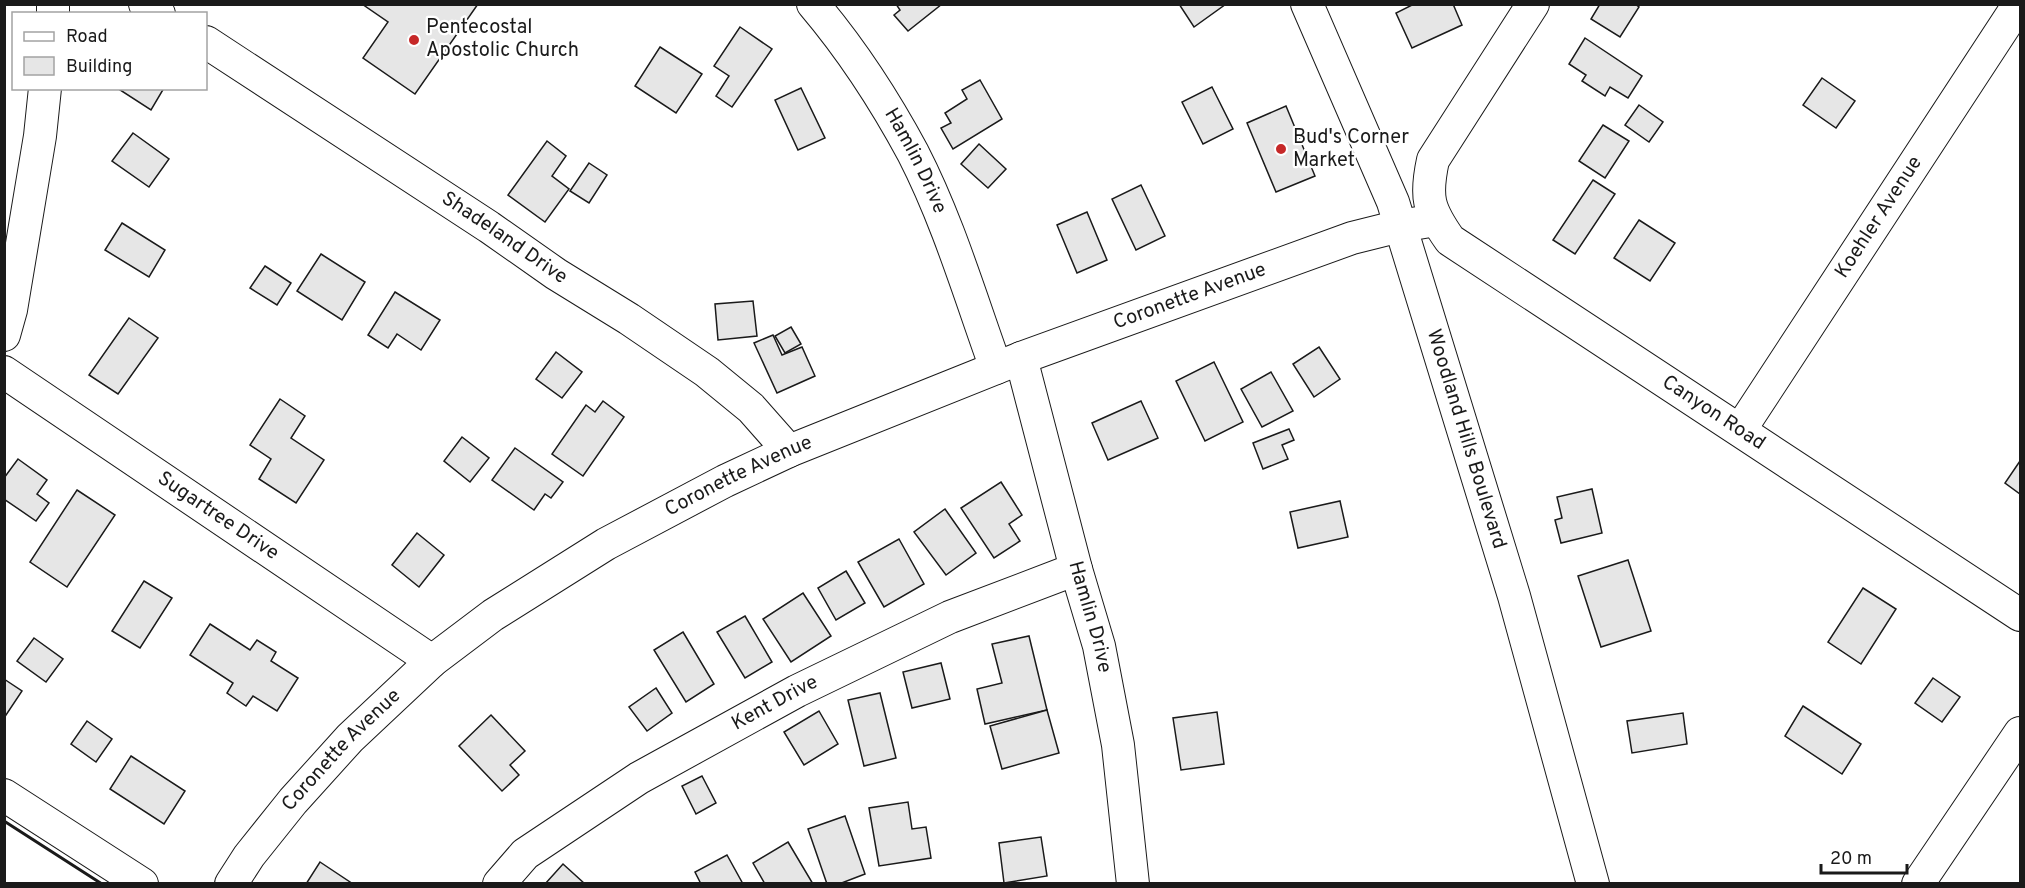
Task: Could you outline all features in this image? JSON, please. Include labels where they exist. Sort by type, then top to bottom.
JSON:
[{"type":"street","name":"Hamlin Drive","points":[[813,4],[839,35],[889,111],[914,155],[1008,363],[1099,646],[1118,745],[1133,884]]},
{"type":"street","name":"Woodland Hills Boulevard","points":[[1308,4],[1396,214],[1514,596],[1593,884]]},
{"type":"street","points":[[1396,214],[1533,4]]},
{"type":"street","name":"Koehler Avenue","points":[[1740,430],[2019,4]]},
{"type":"street","name":"Shadeland Drive","points":[[207,43],[707,372],[751,408],[789,451]]},
{"type":"street","points":[[4,335],[11,310],[40,136],[45,90]]},
{"type":"street","points":[[1432,208],[1428,184],[1433,160]]},
{"type":"street","name":"Coronette Avenue","points":[[231,884],[249,856],[293,801],[350,738],[432,661],[493,615],[606,544],[725,481],[789,451],[1008,363],[1352,238],[1396,214],[1432,208]]},
{"type":"street","name":"Canyon Road","points":[[1432,208],[1450,240],[1465,251],[2020,615]]},
{"type":"street","name":"Sugartree Drive","points":[[4,372],[432,661]]},
{"type":"street","name":"Kent Drive","points":[[499,884],[525,854],[639,778],[797,691],[950,616],[1076,569]]},
{"type":"street","points":[[1918,884],[2020,733]]},
{"type":"street","points":[[4,795],[142,884]]},
{"type":"building","name":"Pentecostal Apostolic Church","points":[[362,4],[478,4],[415,94],[363,58],[388,22]]},
{"type":"building","points":[[896,4],[942,4],[908,31],[894,15],[900,10]]},
{"type":"building","points":[[1179,4],[1226,4],[1194,27]]},
{"type":"building","points":[[1414,4],[1453,4],[1462,25],[1412,48],[1396,13]]},
{"type":"building","points":[[1600,4],[1635,4],[1639,7],[1620,37],[1591,19]]},
{"type":"building","points":[[740,27],[772,49],[732,107],[716,96],[729,76],[714,66]]},
{"type":"building","points":[[1585,38],[1642,76],[1628,98],[1610,87],[1605,96],[1582,81],[1586,75],[1569,64]]},
{"type":"building","points":[[660,47],[702,74],[676,113],[635,86]]},
{"type":"building","points":[[1822,78],[1855,101],[1836,128],[1803,105]]},
{"type":"building","points":[[980,80],[1002,119],[953,149],[941,128],[951,123],[945,113],[967,99],[962,90]]},
{"type":"building","points":[[1212,87],[1233,129],[1203,144],[1182,102]]},
{"type":"building","points":[[801,88],[825,138],[798,150],[775,100]]},
{"type":"building","points":[[120,90],[163,90],[151,110]]},
{"type":"building","points":[[1639,105],[1663,122],[1649,142],[1625,125]]},
{"type":"building","name":"Bud's Corner Market","points":[[1286,106],[1315,176],[1276,192],[1247,123]]},
{"type":"building","points":[[1603,125],[1629,141],[1605,178],[1579,161]]},
{"type":"building","points":[[133,133],[169,159],[149,187],[112,161]]},
{"type":"building","points":[[547,141],[566,156],[552,176],[569,189],[545,222],[508,195]]},
{"type":"building","points":[[979,144],[1006,169],[988,188],[961,164]]},
{"type":"building","points":[[589,163],[607,175],[589,203],[570,191]]},
{"type":"building","points":[[1593,180],[1615,194],[1575,254],[1553,240]]},
{"type":"building","points":[[1141,185],[1165,236],[1136,250],[1112,199]]},
{"type":"building","points":[[1087,212],[1107,260],[1077,273],[1057,225]]},
{"type":"building","points":[[1639,220],[1675,243],[1650,281],[1614,258]]},
{"type":"building","points":[[122,223],[165,250],[149,277],[105,250]]},
{"type":"building","points":[[321,254],[365,282],[342,320],[297,291]]},
{"type":"building","points":[[265,266],[291,283],[277,305],[250,288]]},
{"type":"building","points":[[395,292],[440,320],[421,350],[397,334],[388,348],[368,335]]},
{"type":"building","points":[[753,301],[757,336],[718,340],[715,304]]},
{"type":"building","points":[[129,318],[158,338],[118,394],[89,375]]},
{"type":"building","points":[[791,327],[801,344],[785,353],[775,336]]},
{"type":"building","points":[[773,335],[782,355],[802,347],[815,376],[777,393],[754,343]]},
{"type":"building","points":[[1319,347],[1340,379],[1314,397],[1293,364]]},
{"type":"building","points":[[556,352],[582,372],[562,398],[536,379]]},
{"type":"building","points":[[1214,362],[1243,422],[1205,441],[1176,381]]},
{"type":"building","points":[[1271,372],[1293,411],[1262,427],[1241,389]]},
{"type":"building","points":[[280,399],[305,416],[291,438],[324,460],[296,503],[259,479],[271,459],[250,445]]},
{"type":"building","points":[[603,401],[624,417],[583,476],[552,454],[586,405],[595,412]]},
{"type":"building","points":[[1141,401],[1158,438],[1108,460],[1092,423]]},
{"type":"building","points":[[1289,429],[1294,440],[1282,445],[1288,459],[1263,469],[1253,443]]},
{"type":"building","points":[[462,437],[489,458],[470,482],[444,461]]},
{"type":"building","points":[[515,448],[563,482],[551,498],[545,494],[534,510],[492,480]]},
{"type":"building","points":[[18,459],[47,480],[37,494],[49,503],[36,521],[4,499],[4,478]]},
{"type":"building","points":[[2020,461],[2020,494],[2005,483]]},
{"type":"building","points":[[1001,482],[1022,515],[1009,524],[1020,541],[994,558],[961,508]]},
{"type":"building","points":[[1592,489],[1602,533],[1561,543],[1555,520],[1562,518],[1557,497]]},
{"type":"building","points":[[77,490],[115,515],[67,587],[30,562]]},
{"type":"building","points":[[1340,501],[1348,537],[1298,548],[1290,512]]},
{"type":"building","points":[[945,509],[976,553],[946,575],[914,532]]},
{"type":"building","points":[[417,533],[444,555],[419,587],[392,565]]},
{"type":"building","points":[[899,539],[924,584],[884,607],[858,562]]},
{"type":"building","points":[[1628,560],[1651,631],[1601,647],[1578,576]]},
{"type":"building","points":[[846,571],[865,603],[836,620],[818,588]]},
{"type":"building","points":[[144,581],[172,598],[140,648],[112,631]]},
{"type":"building","points":[[1863,588],[1896,609],[1861,664],[1828,642]]},
{"type":"building","points":[[803,593],[831,636],[791,662],[763,619]]},
{"type":"building","points":[[745,616],[772,662],[745,678],[717,632]]},
{"type":"building","points":[[210,624],[250,650],[257,640],[276,652],[271,661],[298,678],[277,711],[253,696],[246,706],[227,693],[233,683],[190,655]]},
{"type":"building","points":[[683,632],[714,684],[686,702],[654,650]]},
{"type":"building","points":[[1029,636],[1047,710],[985,724],[977,689],[1002,683],[992,644]]},
{"type":"building","points":[[34,638],[63,659],[46,682],[17,661]]},
{"type":"building","points":[[941,663],[950,699],[912,708],[903,672]]},
{"type":"building","points":[[1933,678],[1960,697],[1942,722],[1915,703]]},
{"type":"building","points":[[4,679],[22,691],[4,718]]},
{"type":"building","points":[[656,688],[672,713],[647,731],[629,707]]},
{"type":"building","points":[[880,693],[896,758],[864,766],[848,700]]},
{"type":"building","points":[[1803,706],[1861,744],[1842,774],[1785,736]]},
{"type":"building","points":[[1047,710],[1059,753],[1002,769],[990,726]]},
{"type":"building","points":[[819,711],[838,744],[804,765],[784,732]]},
{"type":"building","points":[[1217,712],[1224,764],[1181,770],[1173,718]]},
{"type":"building","points":[[1683,713],[1687,744],[1632,753],[1627,721]]},
{"type":"building","points":[[491,715],[525,751],[510,765],[519,775],[502,791],[459,746]]},
{"type":"building","points":[[87,721],[112,739],[96,762],[71,744]]},
{"type":"building","points":[[131,756],[185,791],[164,824],[110,789]]},
{"type":"building","points":[[702,776],[716,803],[696,814],[682,786]]},
{"type":"building","points":[[908,802],[912,829],[926,827],[931,858],[879,866],[869,808]]},
{"type":"building","points":[[845,816],[865,874],[839,884],[827,884],[808,829]]},
{"type":"building","points":[[1041,837],[1047,876],[1004,883],[999,843]]},
{"type":"building","points":[[788,842],[813,884],[765,884],[753,863]]},
{"type":"building","points":[[727,855],[743,884],[701,884],[695,872]]},
{"type":"building","points":[[320,862],[353,884],[306,884]]},
{"type":"building","points":[[563,864],[585,884],[545,884]]},
{"type":"wall","points":[[4,821],[102,884]]},
{"type":"place","name":"Pentecostal Apostolic Church","points":[[414,40]]},
{"type":"place","name":"Bud's Corner Market","points":[[1281,149]]}]
